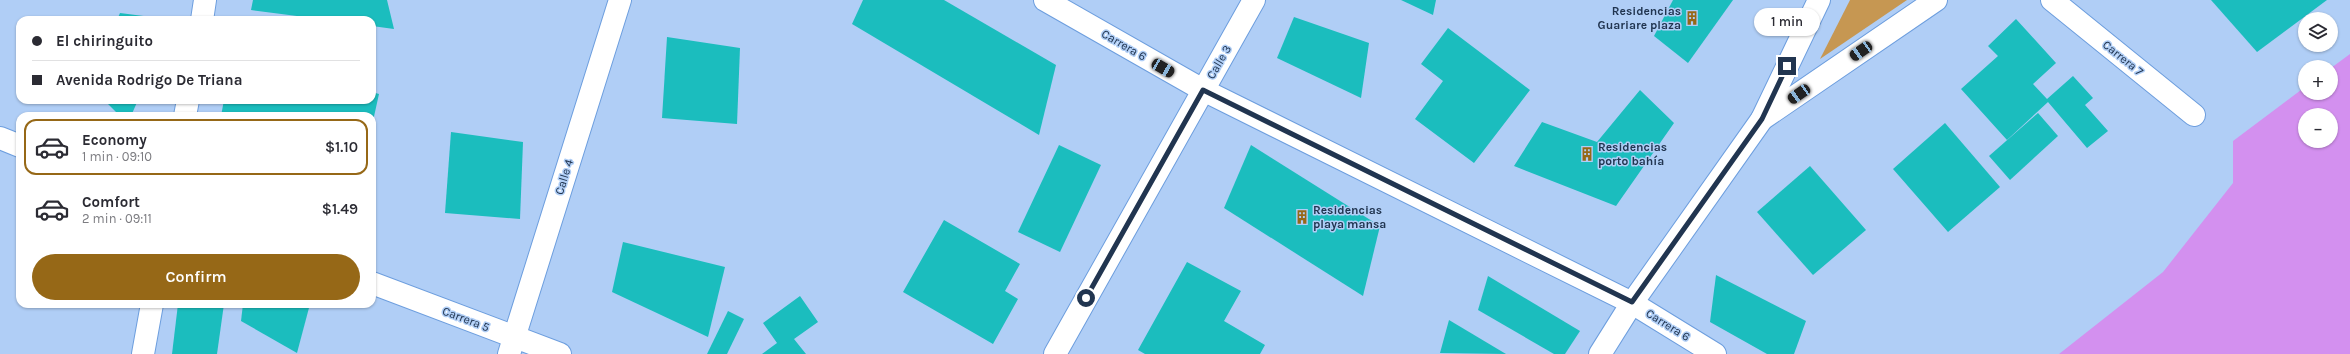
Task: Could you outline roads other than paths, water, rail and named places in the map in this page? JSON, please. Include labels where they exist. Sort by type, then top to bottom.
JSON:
[{"type":"street","points":[[203,16],[205,0]]},
{"type":"street","name":"Calle 4","points":[[512,346],[620,0]]},
{"type":"street","name":"Carrera 6","points":[[1045,0],[1203,90],[1632,302],[1715,354]]},
{"type":"street","name":"Calle 3","points":[[1055,354],[1254,0]]},
{"type":"street","points":[[1600,354],[1632,302],[1762,119],[1819,0]]},
{"type":"street","points":[[1762,119],[1936,0]]},
{"type":"street","name":"Carrera 7","points":[[2052,0],[2194,115]]},
{"type":"street","points":[[0,138],[16,144]]},
{"type":"street","name":"Carrera 5","points":[[376,285],[512,346],[560,354]]},
{"type":"street","points":[[142,354],[151,308]]},
{"type":"place","name":"Residencias Guariare plaza","points":[[1692,18]]},
{"type":"place","name":"Residencias porto bahía","points":[[1587,154]]},
{"type":"place","name":"Residencias playa mansa","points":[[1302,217]]}]
